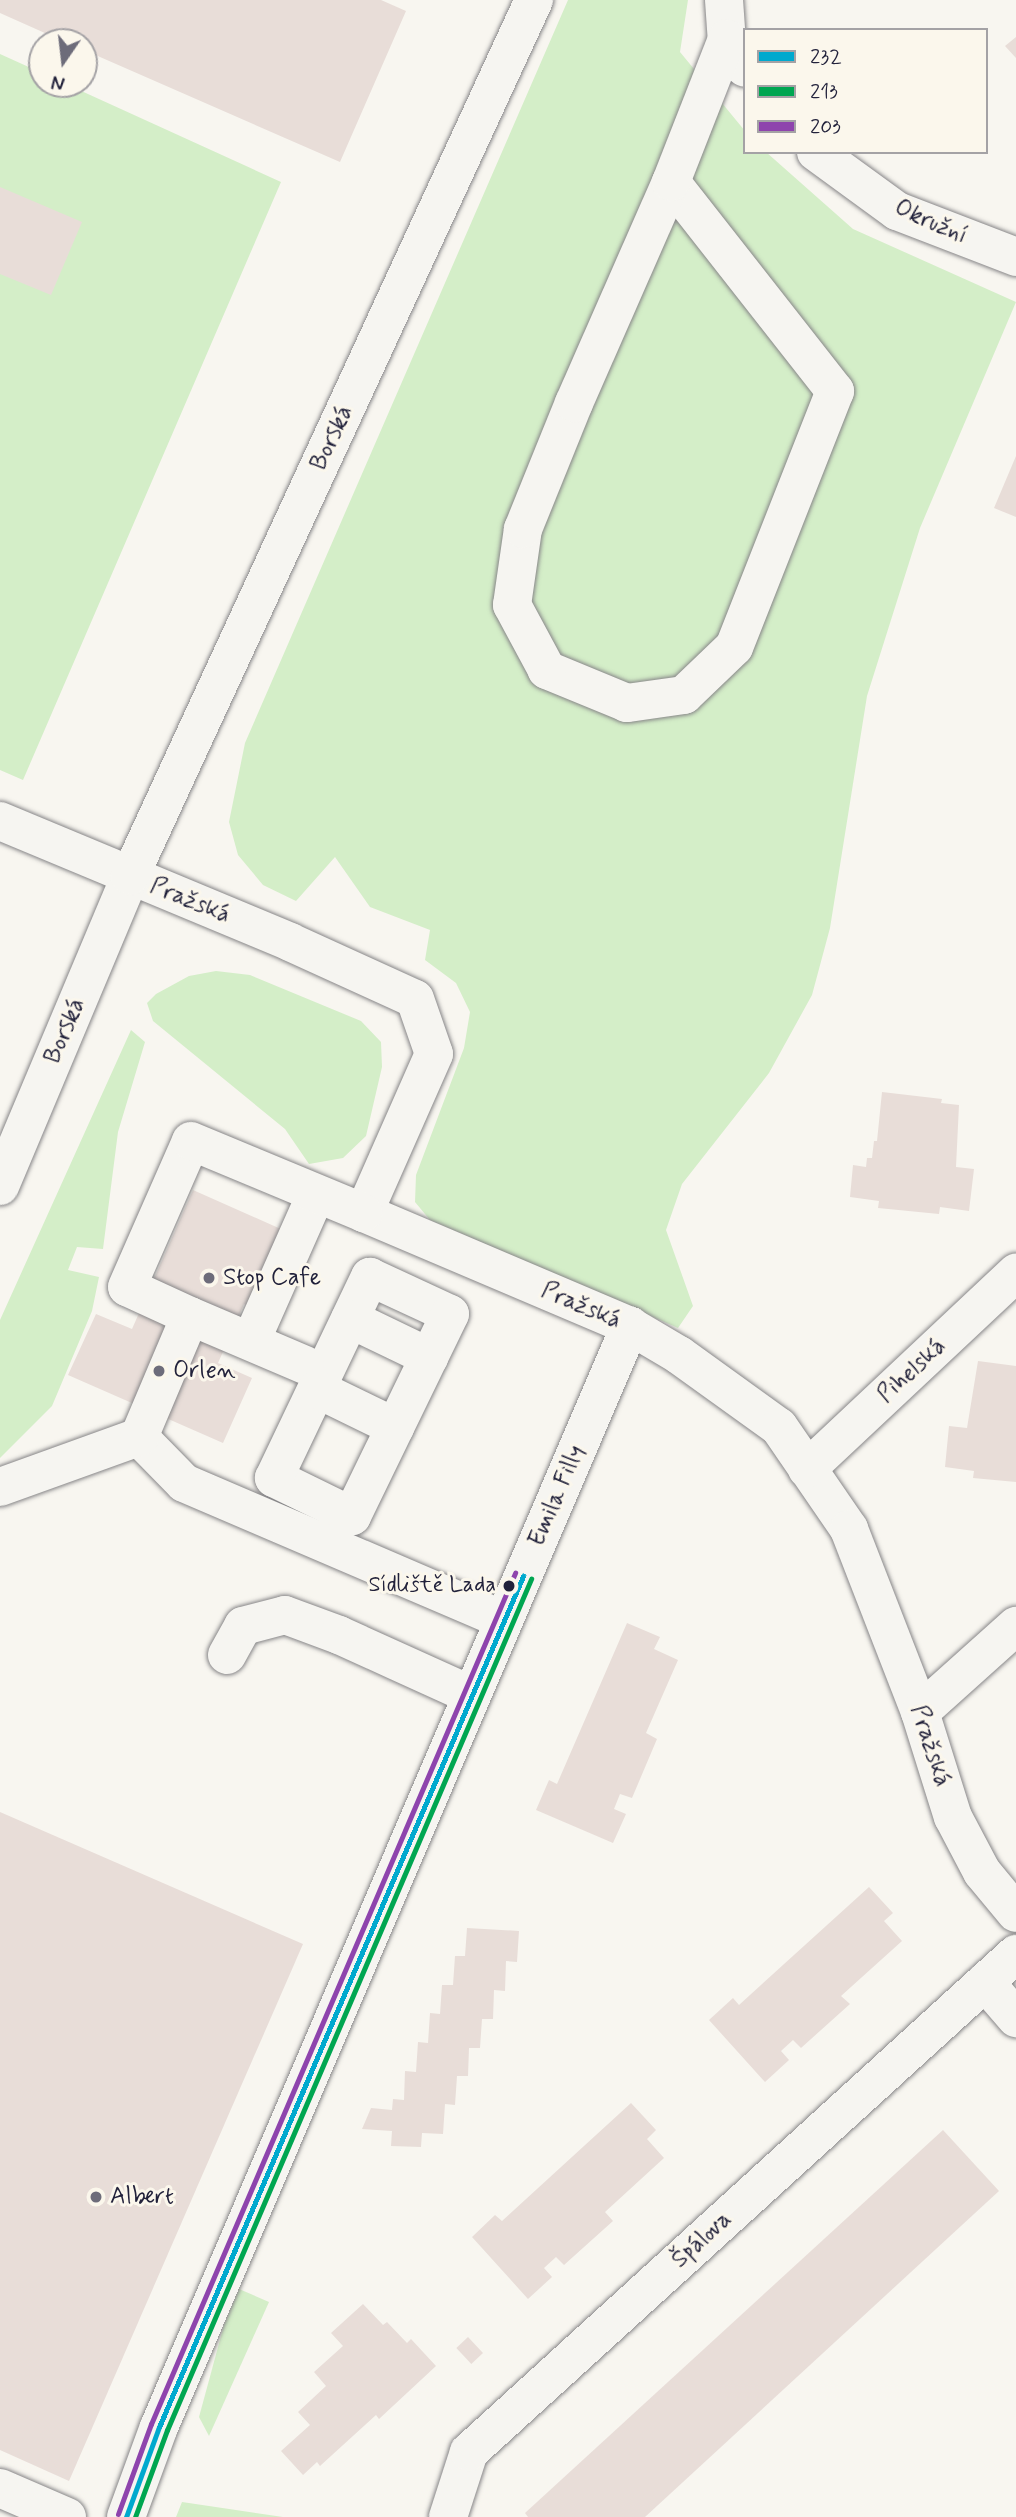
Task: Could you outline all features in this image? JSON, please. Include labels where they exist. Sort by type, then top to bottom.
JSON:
[{"type":"street","name":"Borská","points":[[0,1186],[130,876],[534,0]]},
{"type":"street","points":[[671,182],[835,391],[734,647],[684,695],[627,703],[547,670],[513,605],[523,529],[574,403],[671,182],[736,53],[724,0]]},
{"type":"street","name":"Okružní","points":[[819,154],[897,211],[1016,257]]},
{"type":"street","points":[[0,821],[130,876]]},
{"type":"street","name":"Pražská","points":[[130,876],[290,942],[415,999],[434,1054],[380,1219],[630,1326],[679,1355],[779,1427],[849,1529],[920,1712],[953,1817],[982,1872],[1016,1913]]},
{"type":"street","points":[[393,1288],[380,1219],[191,1141],[127,1287],[251,1341],[395,1427]]},
{"type":"street","points":[[251,1341],[316,1194]]},
{"type":"street","points":[[431,1305],[469,1257]]},
{"type":"street","name":"Pihelská","points":[[807,1469],[1016,1273]]},
{"type":"street","points":[[370,1277],[393,1288],[450,1314],[352,1516],[274,1478],[311,1377],[350,1319],[370,1277]]},
{"type":"street","points":[[0,1487],[139,1437],[190,1315]]},
{"type":"street","points":[[350,1319],[429,1357]]},
{"type":"street","name":"Emila Filly","points":[[126,2517],[159,2427],[630,1326]]},
{"type":"street","points":[[139,1437],[184,1483],[504,1620]]},
{"type":"street","points":[[227,1655],[243,1626],[285,1615],[339,1635],[471,1695]]},
{"type":"street","points":[[920,1712],[1016,1626]]},
{"type":"street","name":"Špálova","points":[[447,2517],[468,2452],[1016,1954]]},
{"type":"street","points":[[985,1982],[1016,2018]]},
{"type":"street","points":[[0,2488],[67,2517]]},
{"type":"green space","points":[[568,0],[688,0],[680,52],[743,129],[743,154],[768,154],[853,229],[1016,302],[920,528],[867,696],[830,928],[812,995],[769,1073],[682,1184],[666,1230],[693,1306],[678,1328],[430,1220],[415,1202],[416,1175],[464,1048],[470,1012],[456,983],[425,960],[430,930],[370,907],[335,857],[296,901],[263,885],[238,855],[229,822],[245,743]]},
{"type":"green space","points":[[0,54],[28,67],[28,98],[97,98],[281,182],[23,780],[0,770]]},
{"type":"green space","points":[[216,971],[250,975],[361,1021],[381,1042],[382,1067],[366,1136],[343,1158],[309,1164],[285,1129],[153,1021],[147,1003],[156,994],[189,976]]},
{"type":"green space","points":[[131,1030],[145,1042],[118,1132],[103,1249],[77,1247],[68,1270],[99,1277],[92,1311],[52,1406],[0,1458],[0,1320]]},
{"type":"green space","points":[[239,2289],[269,2302],[209,2436],[199,2417],[224,2325]]},
{"type":"green space","points":[[182,2502],[283,2517],[176,2517]]},
{"type":"building","points":[[0,0],[381,0],[406,11],[340,162],[98,56],[98,28],[34,28],[0,13]]},
{"type":"building","points":[[1016,37],[1016,58],[1005,46]]},
{"type":"building","points":[[0,187],[82,222],[51,295],[0,274]]},
{"type":"building","points":[[1016,456],[1016,517],[994,508]]},
{"type":"building","points":[[882,1092],[942,1099],[941,1103],[959,1105],[956,1167],[974,1169],[969,1211],[940,1207],[939,1214],[878,1208],[879,1201],[850,1197],[853,1165],[866,1167],[867,1158],[872,1158],[874,1141],[877,1141]]},
{"type":"building","points":[[193,1190],[283,1230],[281,1320],[244,1304],[218,1363],[252,1378],[223,1443],[68,1375],[96,1314],[132,1329]]},
{"type":"building","points":[[978,1361],[1016,1366],[1016,1482],[973,1478],[974,1471],[945,1467],[949,1426],[967,1428]]},
{"type":"building","points":[[627,1623],[660,1637],[654,1649],[678,1660],[646,1733],[657,1739],[632,1798],[620,1794],[614,1809],[626,1814],[613,1843],[536,1810],[549,1780],[557,1784]]},
{"type":"building","name":"Albert","points":[[0,1812],[303,1944],[69,2481],[0,2450]]},
{"type":"building","points":[[869,1887],[893,1913],[884,1921],[902,1941],[841,1996],[850,2004],[801,2048],[793,2040],[781,2051],[789,2060],[765,2082],[709,2020],[733,1998],[739,2005]]},
{"type":"building","points":[[467,1928],[519,1931],[517,1962],[506,1961],[505,1991],[494,1990],[493,2019],[482,2019],[480,2048],[469,2048],[468,2076],[457,2076],[455,2105],[445,2104],[443,2134],[422,2133],[421,2147],[391,2146],[392,2131],[362,2129],[371,2108],[392,2110],[393,2099],[404,2100],[405,2071],[416,2072],[418,2042],[428,2043],[430,2013],[440,2014],[442,1985],[453,1985],[455,1956],[465,1956]]},
{"type":"building","points":[[631,2103],[656,2130],[647,2139],[664,2158],[605,2212],[613,2221],[564,2265],[556,2257],[544,2268],[552,2277],[528,2299],[472,2237],[495,2215],[502,2221]]},
{"type":"building","points":[[943,2130],[999,2191],[645,2517],[528,2517],[525,2513]]},
{"type":"building","points":[[363,2304],[383,2325],[387,2322],[407,2343],[411,2339],[436,2366],[379,2419],[376,2415],[320,2466],[317,2462],[303,2475],[281,2451],[310,2425],[298,2412],[326,2386],[314,2372],[343,2346],[331,2333]]},
{"type":"building","points":[[468,2337],[483,2353],[471,2364],[456,2348]]},
{"type":"transit line","name":"203","points":[[118,2514],[151,2424],[515,1573]]},
{"type":"transit line","name":"232","points":[[126,2517],[159,2427],[523,1576]]},
{"type":"transit line","name":"213","points":[[135,2517],[167,2430],[531,1579]]},
{"type":"place","name":"Stop Cafe","points":[[209,1278]]},
{"type":"place","name":"Orlen","points":[[159,1371]]},
{"type":"place","name":"Sídliště Lada","points":[[509,1586]]},
{"type":"place","name":"Albert","points":[[96,2197]]}]
